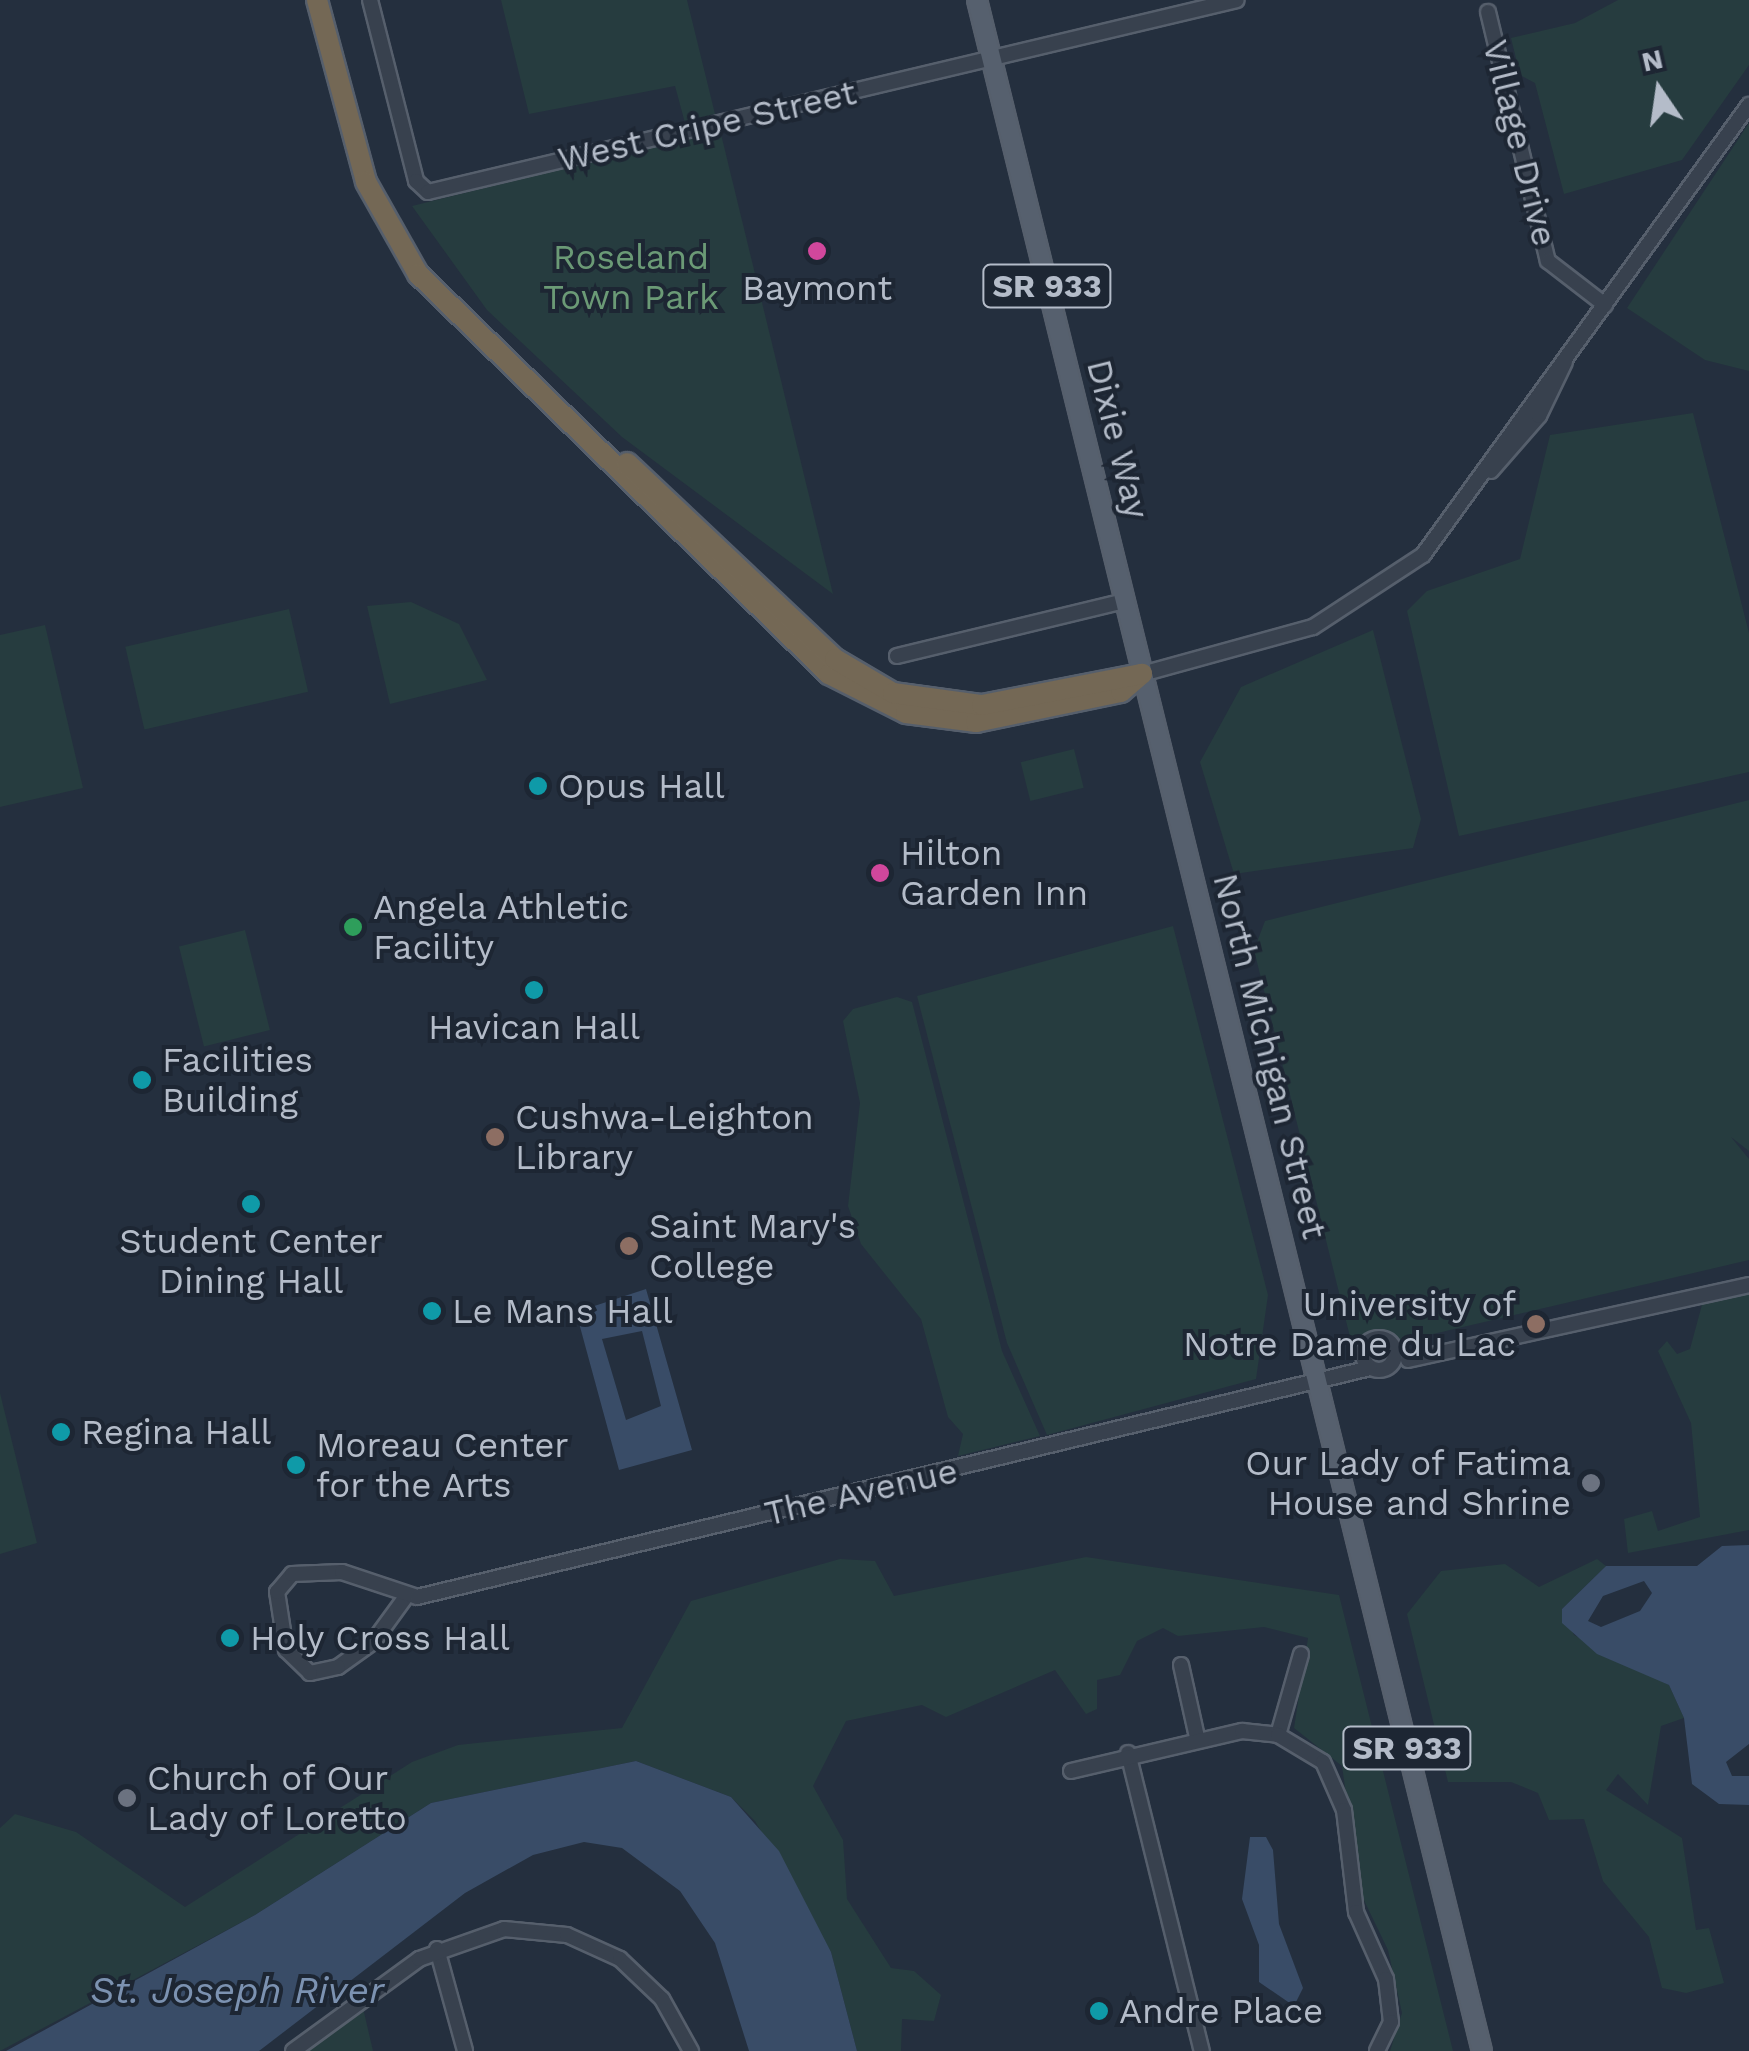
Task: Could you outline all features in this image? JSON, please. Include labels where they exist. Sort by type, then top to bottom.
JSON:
[{"type":"highway","points":[[317,0],[366,182],[418,274],[829,674],[906,714],[976,722],[1120,692],[1142,674]]},
{"type":"highway","points":[[330,0],[374,167],[427,266],[835,659],[893,693],[960,706],[1142,674]]},
{"type":"main road","name":"Dixie Way","points":[[977,0],[1124,601]]},
{"type":"main road","name":"North Michigan Street","points":[[1124,601],[1482,2051]]},
{"type":"street","name":"West Cripe Street","points":[[370,0],[423,191],[1237,0]]},
{"type":"street","name":"Village Drive","points":[[1488,12],[1548,261],[1605,305]]},
{"type":"street","points":[[1142,674],[1313,628],[1365,601],[1423,555],[1484,477],[1749,104]]},
{"type":"street","points":[[898,656],[1124,601]]},
{"type":"street","name":"The Avenue","points":[[404,1598],[1370,1368],[1749,1284]]},
{"type":"street","points":[[1370,1368],[1364,1348],[1375,1338],[1394,1346],[1401,1361]]},
{"type":"street","points":[[342,1572],[404,1598],[372,1642],[338,1667],[310,1673],[286,1650],[276,1606],[283,1577],[342,1572]]},
{"type":"street","points":[[1278,1735],[1301,1654]]},
{"type":"street","points":[[1180,1665],[1197,1737]]},
{"type":"street","points":[[1071,1770],[1197,1737],[1278,1735],[1312,1752],[1337,1784],[1352,1895],[1391,2010],[1377,2051]]},
{"type":"street","points":[[1128,1753],[1202,2051]]},
{"type":"street","points":[[293,2051],[437,1949],[504,1929],[583,1940],[648,1983],[691,2051]]},
{"type":"street","points":[[437,1949],[464,2051]]},
{"type":"green space","points":[[501,0],[687,0],[715,114],[685,123],[675,86],[529,114]]},
{"type":"green space","points":[[1618,0],[1749,0],[1749,65],[1682,160],[1564,194],[1535,83],[1520,75],[1511,38],[1575,23]]},
{"type":"green space","points":[[1749,123],[1749,371],[1705,360],[1627,308]]},
{"type":"green space","name":"Roseland Town Park","points":[[720,130],[833,594],[622,437],[487,310],[412,206]]},
{"type":"green space","points":[[1693,413],[1749,633],[1749,772],[1459,836],[1407,611],[1427,591],[1520,559],[1550,435]]},
{"type":"green space","points":[[411,602],[459,624],[487,680],[390,704],[367,606]]},
{"type":"green space","points":[[289,609],[308,692],[144,730],[125,647]]},
{"type":"green space","points":[[45,625],[83,788],[0,807],[0,635]]},
{"type":"green space","points":[[1373,630],[1421,819],[1413,848],[1234,874],[1200,762],[1241,687]]},
{"type":"green space","points":[[1074,749],[1084,788],[1030,801],[1021,762]]},
{"type":"green space","points":[[1749,800],[1749,1151],[1731,1137],[1749,1159],[1749,1260],[1403,1341],[1379,1329],[1353,1349],[1254,950],[1265,921]]},
{"type":"green space","points":[[1173,926],[1268,1295],[1256,1379],[1047,1435],[1007,1343],[917,996]]},
{"type":"green space","points":[[245,930],[270,1030],[204,1046],[179,946]]},
{"type":"green space","points":[[897,997],[912,1002],[1002,1351],[1040,1436],[958,1456],[963,1434],[948,1417],[921,1319],[861,1244],[848,1206],[860,1103],[843,1021],[853,1009]]},
{"type":"green space","points":[[1749,1290],[1749,1530],[1628,1553],[1624,1519],[1652,1511],[1658,1531],[1700,1517],[1691,1423],[1658,1351],[1667,1341],[1677,1354],[1690,1349],[1703,1301]]},
{"type":"green space","points":[[0,1393],[37,1543],[0,1554]]},
{"type":"green space","points":[[1086,1557],[1339,1595],[1453,2051],[1390,2051],[1402,2013],[1388,1950],[1360,1892],[1342,1766],[1294,1728],[1308,1638],[1264,1627],[1178,1636],[1163,1628],[1137,1641],[1120,1675],[1097,1680],[1097,1709],[1086,1714],[1055,1670],[946,1717],[922,1705],[846,1721],[813,1786],[843,1840],[847,1899],[891,1968],[914,1971],[941,1995],[934,2021],[902,2019],[901,2051],[857,2051],[831,1952],[755,1821],[731,1797],[636,1761],[431,1803],[255,1915],[0,2051],[0,1828],[15,1814],[76,1832],[185,1907],[412,1762],[458,1745],[622,1728],[691,1601],[840,1559],[875,1561],[894,1596]]},
{"type":"green space","points":[[1597,1559],[1606,1566],[1562,1609],[1574,1635],[1669,1685],[1684,1718],[1661,1726],[1648,1805],[1618,1774],[1606,1790],[1682,1838],[1696,1930],[1709,1928],[1724,1983],[1686,1993],[1662,1988],[1649,1937],[1603,1881],[1584,1819],[1549,1820],[1538,1793],[1511,1782],[1448,1782],[1407,1614],[1441,1571],[1505,1564],[1539,1587]]},
{"type":"green space","points":[[363,2008],[373,2051],[304,2051]]},
{"type":"water","points":[[646,1289],[692,1450],[619,1470],[576,1312]],"holes":[[[642,1331],[661,1406],[626,1420],[602,1339]]]},
{"type":"water","points":[[1749,1545],[1749,1744],[1726,1762],[1732,1776],[1749,1776],[1749,1805],[1719,1804],[1692,1784],[1684,1718],[1669,1685],[1597,1654],[1562,1623],[1562,1609],[1606,1566],[1697,1566],[1722,1546]],"holes":[[[1644,1581],[1652,1593],[1640,1611],[1601,1627],[1588,1621],[1603,1596]]]},
{"type":"water","name":"St. Joseph River","points":[[636,1761],[731,1797],[779,1851],[831,1952],[857,2051],[749,2051],[715,1943],[680,1891],[622,1848],[584,1842],[533,1855],[465,1893],[259,2051],[6,2051],[255,1915],[431,1803]]},
{"type":"water","points":[[1250,1837],[1266,1837],[1273,1850],[1279,1924],[1303,1988],[1294,2006],[1259,1982],[1259,1945],[1242,1899]]},
{"type":"place","name":"Baymont","points":[[817,251]]},
{"type":"place","name":"Opus Hall","points":[[538,786]]},
{"type":"place","name":"Hilton Garden Inn","points":[[880,873]]},
{"type":"place","name":"Angela Athletic Facility","points":[[353,927]]},
{"type":"place","name":"Havican Hall","points":[[534,990]]},
{"type":"place","name":"Facilities Building","points":[[142,1080]]},
{"type":"place","name":"Cushwa-Leighton Library","points":[[495,1137]]},
{"type":"place","name":"Student Center Dining Hall","points":[[251,1204]]},
{"type":"place","name":"Saint Mary's College","points":[[629,1246]]},
{"type":"place","name":"Le Mans Hall","points":[[432,1311]]},
{"type":"place","name":"University of Notre Dame du Lac","points":[[1536,1324]]},
{"type":"place","name":"Regina Hall","points":[[61,1432]]},
{"type":"place","name":"Moreau Center for the Arts","points":[[296,1465]]},
{"type":"place","name":"Our Lady of Fatima House and Shrine","points":[[1591,1483]]},
{"type":"place","name":"Holy Cross Hall","points":[[230,1638]]},
{"type":"place","name":"Church of Our Lady of Loretto","points":[[127,1798]]},
{"type":"place","name":"Andre Place","points":[[1099,2011]]}]
